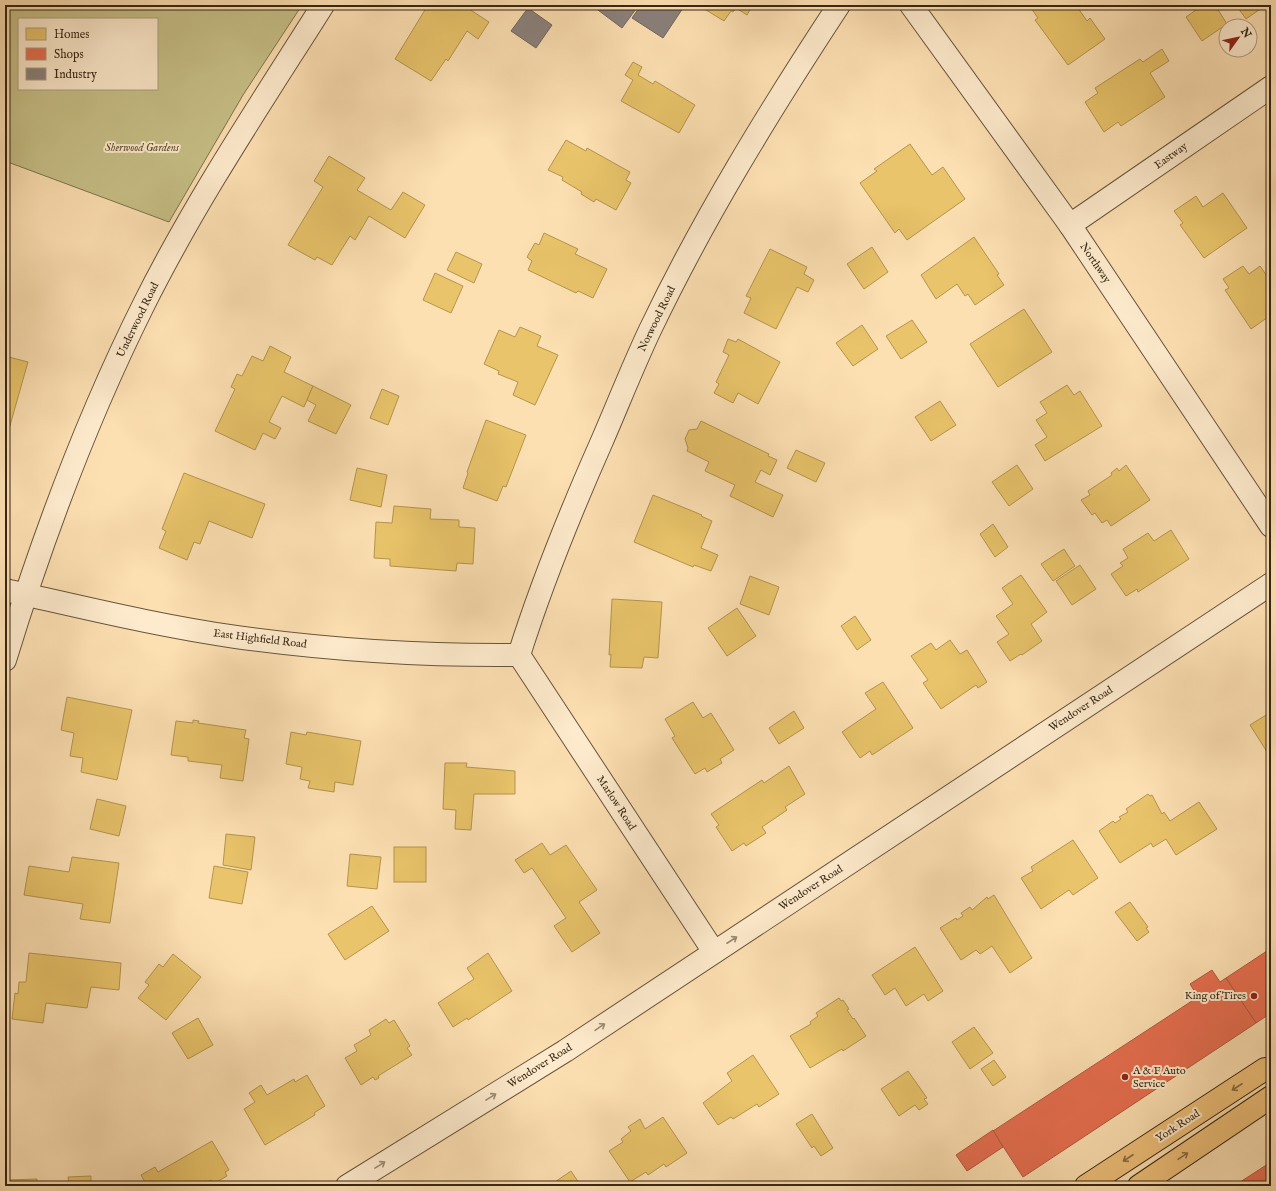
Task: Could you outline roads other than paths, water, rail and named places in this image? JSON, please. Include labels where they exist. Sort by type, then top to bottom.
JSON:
[{"type":"main road","name":"York Road","points":[[1086,1186],[1265,1069],[1271,1069]]},
{"type":"main road","points":[[1139,1186],[1271,1097]]},
{"type":"street","name":"Underwood Road","points":[[5,660],[15,592],[65,487],[104,392],[144,304],[210,185],[323,5]]},
{"type":"street","name":"Norwood Road","points":[[519,655],[563,532],[650,330],[747,150],[778,98],[839,5]]},
{"type":"street","name":"Northway","points":[[911,5],[1070,225],[1271,526]]},
{"type":"street","name":"Eastway","points":[[1070,225],[1271,87]]},
{"type":"street","name":"Wendover Road","points":[[347,1186],[565,1051],[1271,584]]},
{"type":"street","name":"East Highfield Road","points":[[15,592],[154,622],[235,637],[378,652],[445,655],[519,655]]},
{"type":"street","name":"Marlow Road","points":[[519,655],[714,952]]},
{"type":"place","name":"King of Tires","points":[[1254,996]]},
{"type":"place","name":"A & F Auto Service","points":[[1125,1077]]},
{"type":"park label","name":"Sherwood Gardens","points":[[142,148]]}]
